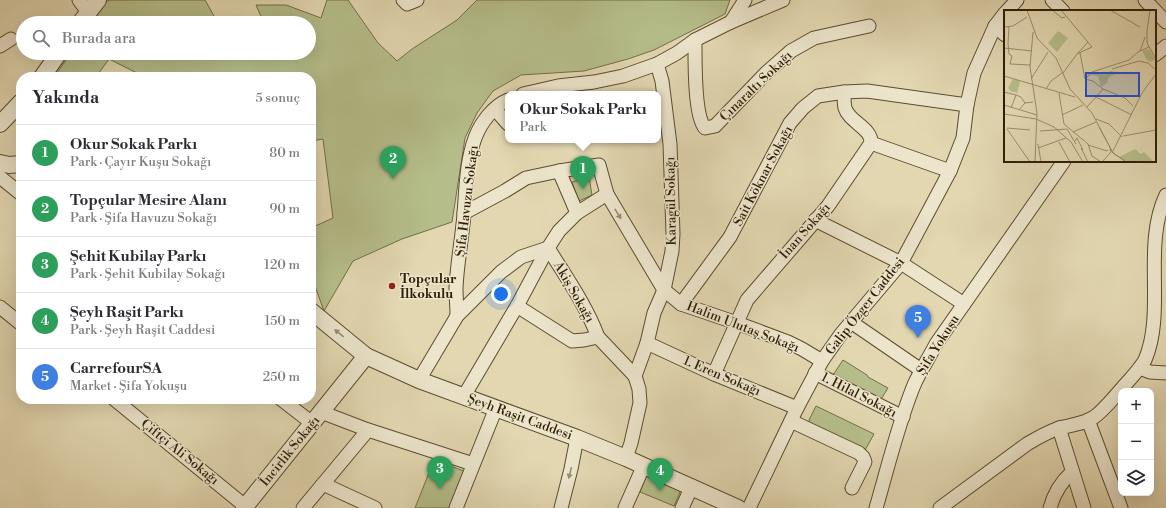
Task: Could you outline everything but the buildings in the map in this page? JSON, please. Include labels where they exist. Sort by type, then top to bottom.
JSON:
[{"type":"street","points":[[403,0],[407,4],[417,0]]},
{"type":"street","points":[[732,22],[745,0]]},
{"type":"street","points":[[536,91],[558,86],[594,82],[623,76],[657,64],[677,53],[695,40],[783,0]]},
{"type":"street","name":"Galip Özger Caddesi","points":[[1008,10],[1017,0]]},
{"type":"street","points":[[1052,0],[1062,10]]},
{"type":"street","points":[[1145,0],[1155,10]]},
{"type":"street","points":[[1156,12],[1166,22]]},
{"type":"street","name":"Galip Özger Caddesi","points":[[749,508],[797,408],[822,361],[851,322],[900,263],[950,170],[963,138],[967,105],[974,73],[995,26],[1004,15]]},
{"type":"street","name":"Çınaraltı Sokağı","points":[[695,40],[696,92],[701,122],[705,128],[715,126],[766,73],[790,51],[814,38],[869,26]]},
{"type":"street","points":[[995,26],[1004,34]]},
{"type":"street","points":[[0,46],[11,39]]},
{"type":"street","points":[[1156,54],[1166,46]]},
{"type":"street","points":[[45,72],[53,60]]},
{"type":"street","name":"Karagül Sokağı","points":[[635,376],[647,343],[654,313],[664,290],[674,234],[670,144],[662,114],[662,81],[657,64]]},
{"type":"street","name":"Sait Köknar Sokağı","points":[[681,304],[730,238],[790,123],[818,96],[844,92],[867,91],[967,105]]},
{"type":"street","points":[[844,92],[845,109],[853,120],[866,131],[871,139],[871,143],[950,170]]},
{"type":"street","name":"Şifa Havuzu Sokağı","points":[[457,316],[456,287],[470,155],[475,137],[482,123],[495,109],[505,101]]},
{"type":"street","points":[[2,120],[16,107]]},
{"type":"street","points":[[495,109],[505,121]]},
{"type":"street","name":"İnan Sokağı","points":[[714,374],[747,300],[828,206],[871,143]]},
{"type":"street","name":"Şifa Yokuşu","points":[[876,508],[903,417],[921,370],[936,344],[1063,162]]},
{"type":"street","points":[[0,163],[16,164]]},
{"type":"street","name":"Halim Ulutaş Sokağı","points":[[559,171],[599,165],[607,194],[664,290],[681,304],[788,342],[822,361]]},
{"type":"street","points":[[464,213],[526,178],[559,171],[577,213]]},
{"type":"street","points":[[0,177],[16,190]]},
{"type":"street","points":[[464,396],[559,231],[577,213],[607,194]]},
{"type":"street","points":[[948,506],[1027,444],[1059,428],[1094,417],[1140,368],[1148,353],[1155,331],[1157,237],[1160,210],[1166,196]]},
{"type":"street","points":[[815,220],[900,263],[964,304]]},
{"type":"street","points":[[419,380],[457,316],[501,272],[521,257],[548,248]]},
{"type":"street","name":"Akiş Sokağı","points":[[548,248],[580,298],[592,320],[598,337]]},
{"type":"street","points":[[517,306],[572,341],[598,337],[635,376],[639,389],[640,402],[631,443],[626,458]]},
{"type":"street","points":[[0,307],[16,320]]},
{"type":"street","name":"Şeyh Raşit Caddesi","points":[[316,315],[366,356],[419,380],[577,438],[644,465],[738,508]]},
{"type":"street","points":[[851,322],[921,370]]},
{"type":"street","name":"1. Eren Sokağı","points":[[647,343],[714,374],[797,408]]},
{"type":"street","name":"İncirlik Sokağı","points":[[245,507],[366,356]]},
{"type":"street","points":[[1140,368],[1150,372],[1166,373]]},
{"type":"street","name":"1. Hilal Sokağı","points":[[815,373],[903,417]]},
{"type":"street","name":"Çiftçi Ali Sokağı","points":[[120,404],[245,507]]},
{"type":"street","points":[[290,404],[316,418],[368,430],[474,464]]},
{"type":"street","points":[[456,508],[496,408]]},
{"type":"street","points":[[1088,420],[1121,508]]},
{"type":"street","points":[[791,421],[859,453],[863,457],[865,462],[852,488]]},
{"type":"street","points":[[1059,428],[1084,508]]},
{"type":"street","points":[[303,508],[368,430]]},
{"type":"street","points":[[561,508],[577,438]]},
{"type":"street","points":[[625,508],[644,465]]},
{"type":"street","points":[[1050,508],[1058,489],[1072,472]]},
{"type":"street","points":[[323,484],[373,508]]},
{"type":"street","points":[[682,508],[692,486]]},
{"type":"green space","points":[[205,0],[214,16],[97,16],[107,1]]},
{"type":"green space","points":[[327,0],[348,0],[378,43],[397,61],[412,49],[457,20],[477,0],[730,0],[725,14],[654,50],[584,71],[521,75],[493,91],[477,113],[465,138],[452,222],[402,239],[353,261],[324,311],[316,289],[316,226],[333,218],[323,139],[316,140],[316,72],[135,72],[111,60],[316,60],[316,16],[321,18]]},
{"type":"green space","points":[[256,5],[286,5],[316,16],[261,16]]},
{"type":"green space","points":[[66,60],[108,60],[100,72],[58,72]]},
{"type":"green space","points":[[589,177],[592,195],[579,201],[572,182]]},
{"type":"green space","points":[[843,360],[868,377],[888,388],[880,401],[833,375]]},
{"type":"green space","points":[[816,406],[874,434],[864,452],[810,424],[809,420]]},
{"type":"green space","points":[[434,460],[464,471],[449,508],[415,508]]},
{"type":"green space","points":[[646,476],[681,490],[674,506],[640,492]]},
{"type":"place","name":"Topçular Mesire Alanı","points":[[393,179]]},
{"type":"place","name":"Okur Sokak Parkı","points":[[583,189]]},
{"type":"place","name":"Topçular İlkokulu","points":[[392,286]]},
{"type":"place","name":"CarrefourSA","points":[[918,338]]},
{"type":"place","name":"Şehit Kubilay Parkı","points":[[440,489]]},
{"type":"place","name":"Şeyh Raşit Parkı","points":[[660,491]]}]
